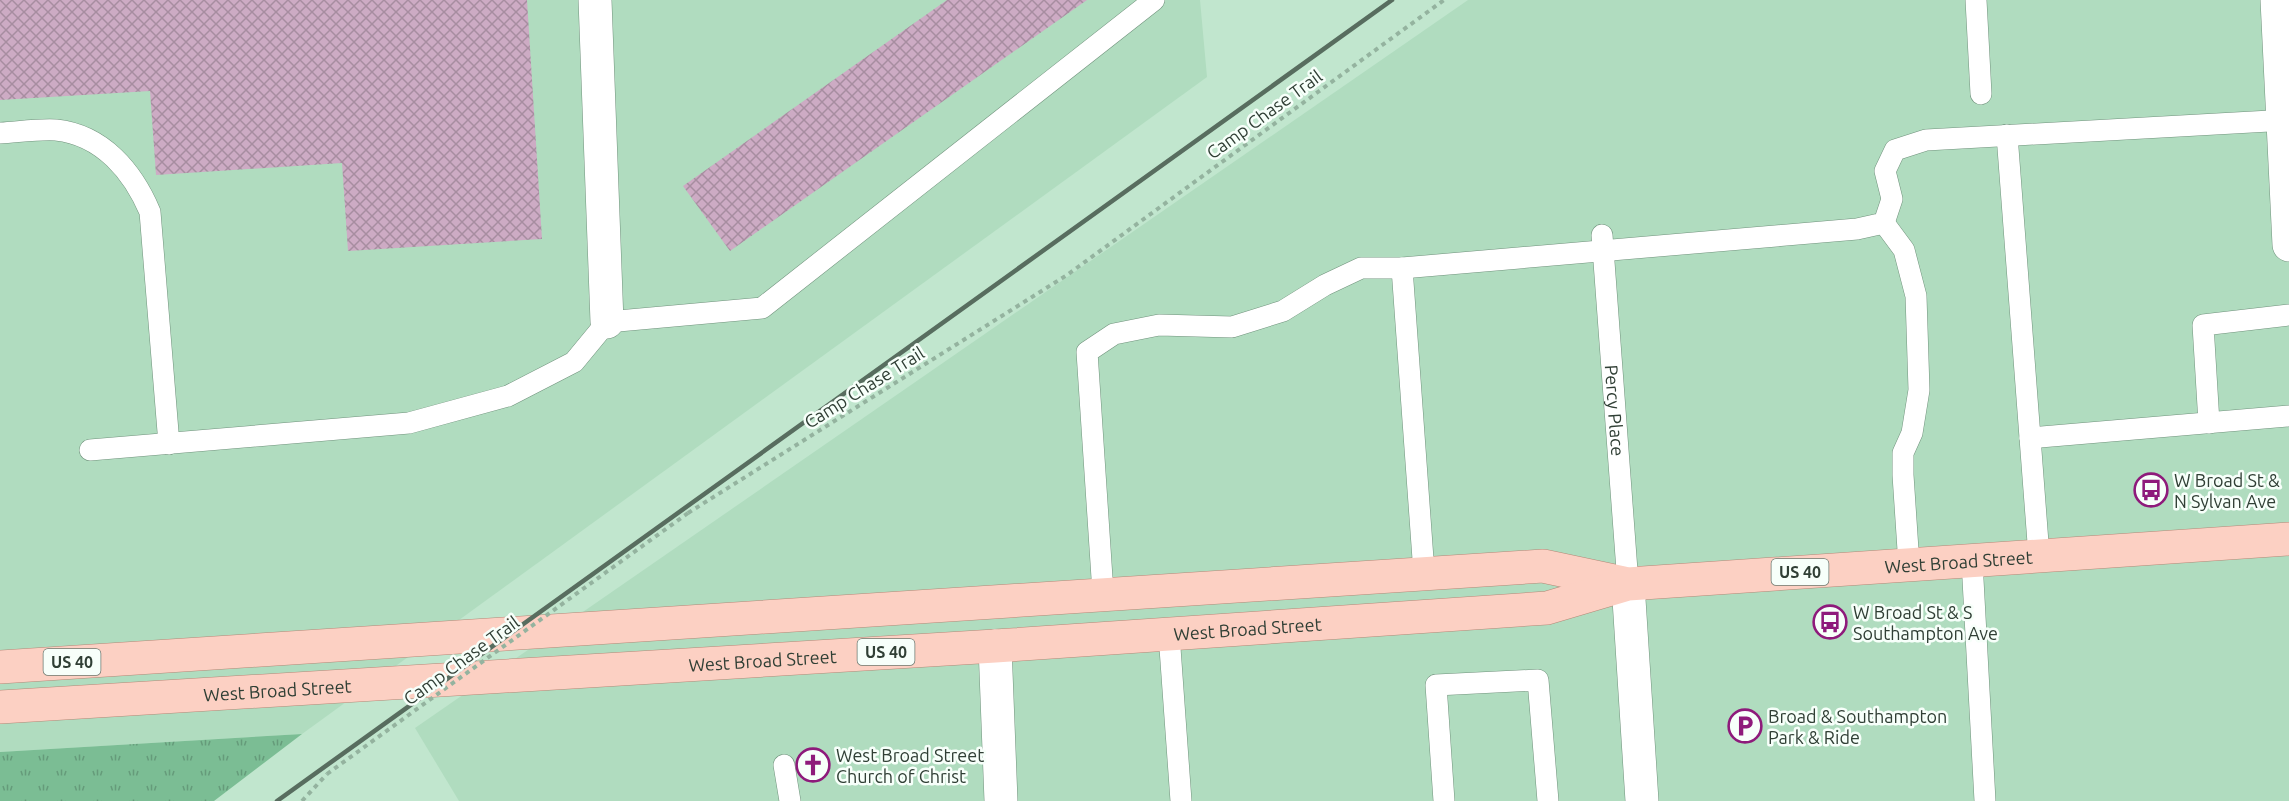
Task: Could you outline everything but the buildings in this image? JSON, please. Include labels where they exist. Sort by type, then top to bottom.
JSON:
[{"type":"main road","name":"West Broad Street","points":[[0,707],[995,646],[1547,608],[1628,584],[2289,539]]},
{"type":"main road","name":"West Broad Street","points":[[0,667],[1543,566],[1628,584]]},
{"type":"street","points":[[595,0],[607,322]]},
{"type":"street","points":[[2277,0],[2286,120],[2289,245]]},
{"type":"street","points":[[1628,584],[1642,801]]},
{"type":"street","points":[[995,646],[1001,801]]},
{"type":"lane","points":[[90,450],[409,423],[508,396],[574,362],[607,322],[762,308],[1154,0]]},
{"type":"lane","points":[[1976,0],[1981,94]]},
{"type":"lane","points":[[1884,223],[1892,199],[1885,171],[1894,150],[1926,140],[2286,120]]},
{"type":"lane","points":[[0,133],[56,130],[75,135],[104,149],[125,167],[139,185],[150,212],[169,444]]},
{"type":"lane","points":[[2007,135],[2039,556]]},
{"type":"lane","points":[[1103,593],[1088,352],[1114,334],[1159,325],[1232,327],[1283,311],[1325,285],[1361,268],[1402,268],[1602,243],[1857,229],[1884,223]]},
{"type":"lane","points":[[1884,223],[1904,250],[1916,296],[1919,390],[1912,433],[1904,453],[1903,475],[1909,565]]},
{"type":"lane","name":"Percy Place","points":[[1602,243],[1628,584]]},
{"type":"lane","points":[[1402,268],[1424,573]]},
{"type":"lane","points":[[2209,423],[2203,325],[2289,315]]},
{"type":"lane","points":[[2030,438],[2289,416]]},
{"type":"lane","points":[[1972,561],[1985,801]]},
{"type":"lane","points":[[1169,634],[1181,801]]},
{"type":"lane","points":[[1444,801],[1436,685],[1538,680],[1548,801]]},
{"type":"lane","points":[[784,765],[790,801]]},
{"type":"path","name":"Camp Chase Trail","points":[[302,801],[327,774],[688,513],[1067,275],[1444,0]]},
{"type":"shaded area","points":[[0,0],[1200,0],[1207,77],[302,734],[0,752]]},
{"type":"shaded area","points":[[1468,0],[2289,0],[2289,801],[459,801],[415,728]]},
{"type":"green space","points":[[302,734],[214,801],[0,801],[0,752]]},
{"type":"railway","points":[[277,801],[1392,0]]},
{"type":"place","name":"W Broad St & N Sylvan Ave","points":[[2151,490]]},
{"type":"place","name":"W Broad St & S Southampton Ave","points":[[1830,622]]},
{"type":"place","name":"Broad & Southampton Park & Ride","points":[[1745,726]]},
{"type":"place","name":"West Broad Street Church of Christ","points":[[813,765]]}]
